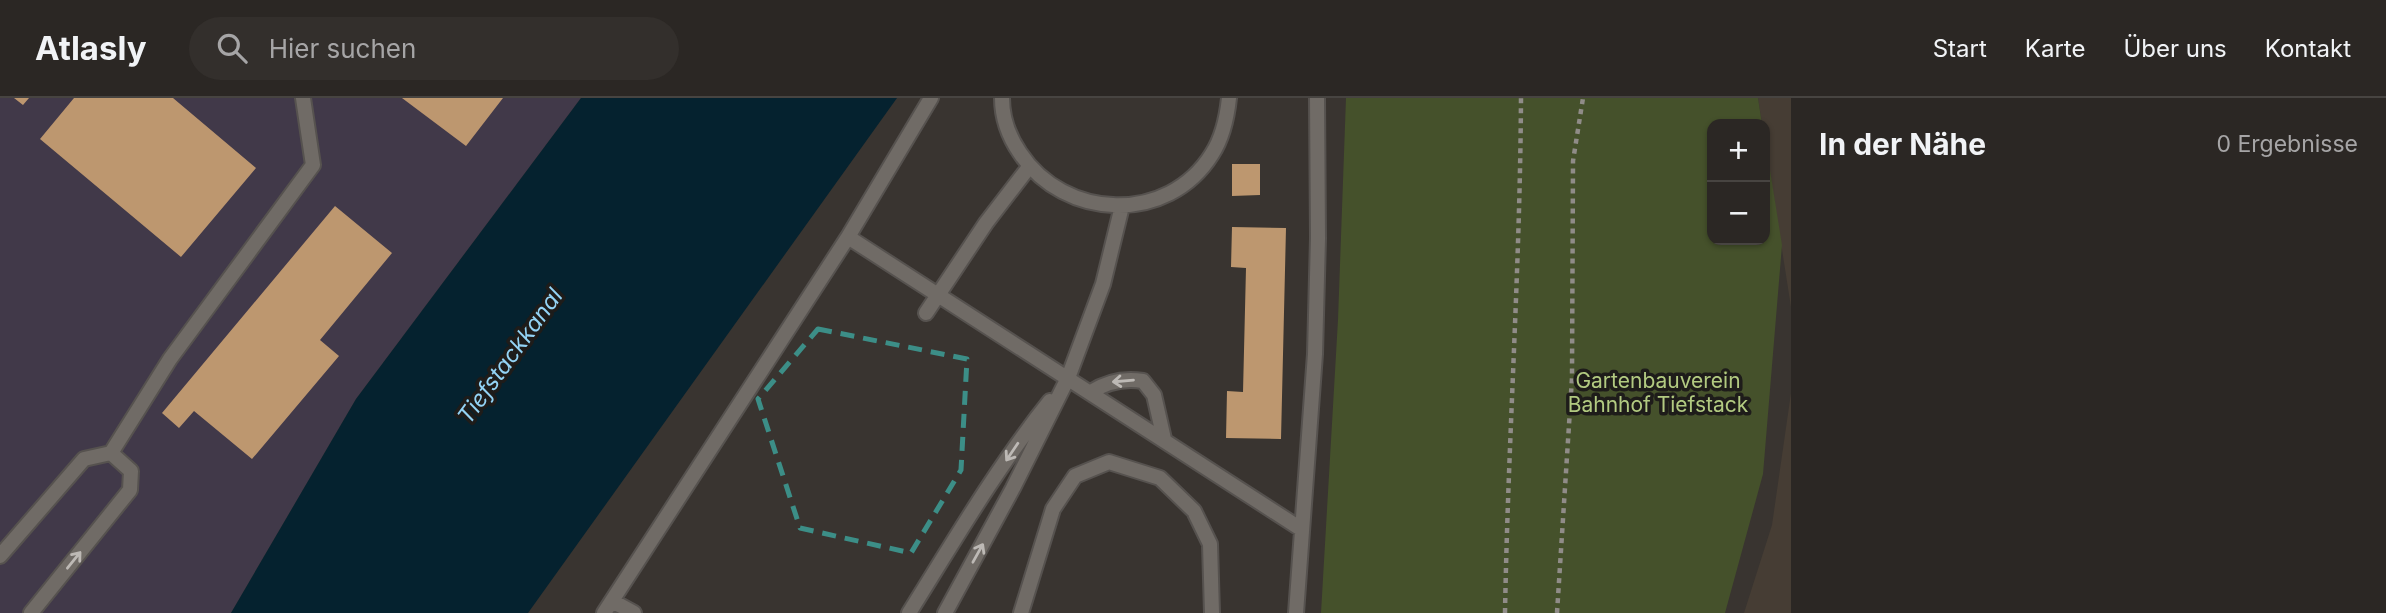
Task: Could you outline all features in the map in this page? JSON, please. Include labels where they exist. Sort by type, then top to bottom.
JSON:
[{"type":"lane","points":[[0,556],[84,459],[111,453],[170,359],[313,164],[303,98]]},
{"type":"lane","points":[[634,613],[608,607],[848,237],[931,98]]},
{"type":"lane","points":[[1002,98],[1002,109],[1011,140],[1029,167],[1049,185],[1071,198],[1097,205],[1122,206],[1157,198],[1188,180],[1212,154],[1226,121],[1229,98]]},
{"type":"lane","points":[[1296,613],[1300,529],[1315,354],[1317,98]]},
{"type":"lane","points":[[926,313],[986,223],[1029,167]]},
{"type":"lane","points":[[945,613],[1013,488],[1068,378],[1102,284],[1122,206]]},
{"type":"lane","points":[[848,237],[1300,529]]},
{"type":"lane","points":[[909,613],[1023,436],[1068,378]]},
{"type":"lane","points":[[1091,392],[1101,385],[1118,380],[1143,381],[1154,395],[1164,439]]},
{"type":"lane","points":[[31,613],[130,489],[131,471],[111,453]]},
{"type":"lane","points":[[1021,613],[1053,509],[1075,476],[1109,462],[1160,478],[1194,511],[1210,544],[1212,613]]},
{"type":"path","points":[[1505,613],[1506,531],[1521,219],[1521,98]]},
{"type":"path","points":[[1557,613],[1572,378],[1573,162],[1583,98]]},
{"type":"highlighted area","points":[[818,329],[967,359],[961,470],[911,553],[800,528],[758,399]]},
{"type":"shaded area","points":[[0,98],[581,98],[356,399],[231,613],[0,613]]},
{"type":"shaded area","points":[[1758,98],[1791,98],[1791,307],[1770,173],[1770,119],[1761,119]]},
{"type":"shaded area","points":[[1791,393],[1791,613],[1744,613],[1772,525]]},
{"type":"green space","name":"Gartenbauverein Bahnhof Tiefstack","points":[[1346,98],[1758,98],[1761,119],[1707,119],[1707,245],[1770,245],[1770,170],[1782,245],[1763,474],[1725,613],[1321,613],[1338,320]]},
{"type":"water","name":"Tiefstackkanal","points":[[581,98],[897,98],[528,613],[231,613],[356,399]]},
{"type":"building","points":[[14,98],[29,98],[23,105]]},
{"type":"building","points":[[74,98],[173,98],[256,168],[181,257],[40,139]]},
{"type":"building","points":[[402,98],[503,98],[466,146]]},
{"type":"building","points":[[1232,164],[1260,164],[1260,195],[1232,196]]},
{"type":"building","points":[[335,206],[392,253],[320,340],[339,356],[252,459],[194,411],[179,428],[162,413]]},
{"type":"building","points":[[1232,227],[1286,228],[1281,439],[1226,438],[1227,391],[1243,392],[1246,268],[1231,267]]}]
